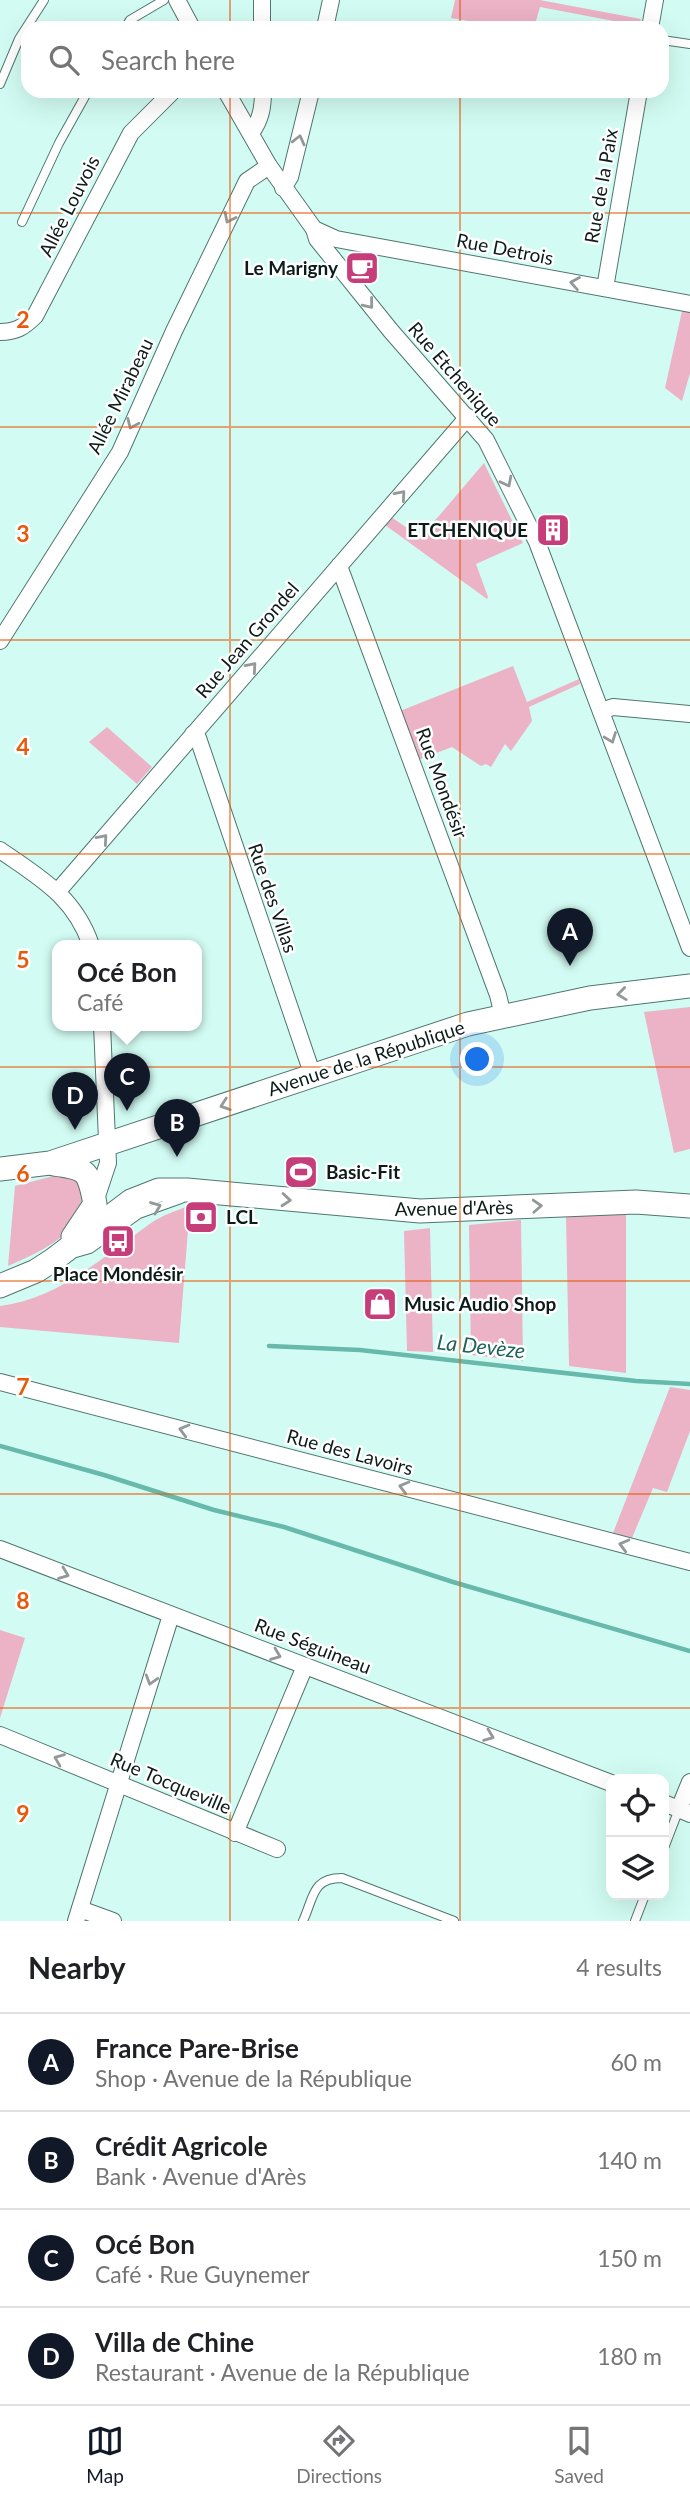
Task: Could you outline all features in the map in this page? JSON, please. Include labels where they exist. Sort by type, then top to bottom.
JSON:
[{"type":"main road","name":"Avenue de la République","points":[[50,1163],[430,1035],[590,998],[690,986]]},
{"type":"main road","points":[[0,1169],[50,1163],[75,1167],[84,1171],[91,1183],[95,1204],[79,1229],[53,1260],[2,1284]]},
{"type":"main road","name":"Avenue d'Arès","points":[[53,1260],[126,1204],[159,1190],[187,1189],[420,1212],[636,1202],[690,1206]]},
{"type":"street","points":[[177,0],[188,21]]},
{"type":"street","points":[[262,0],[262,21]]},
{"type":"street","points":[[326,21],[331,0]]},
{"type":"street","points":[[651,21],[655,0]]},
{"type":"street","name":"Allée Louvois","points":[[0,332],[12,332],[25,327],[35,316],[131,133],[166,98]]},
{"type":"street","name":"Rue Etchenique","points":[[230,98],[283,188],[314,229],[317,239],[391,331],[486,440],[537,542],[690,948]]},
{"type":"street","points":[[251,133],[258,124],[262,98]]},
{"type":"street","points":[[283,188],[290,177],[309,98]]},
{"type":"street","name":"Rue de la Paix","points":[[605,288],[638,98]]},
{"type":"street","name":"Allée Mirabeau","points":[[0,641],[120,452],[174,331],[247,181],[269,166]]},
{"type":"street","name":"Rue Detrois","points":[[314,229],[336,239],[690,304]]},
{"type":"street","name":"Rue Jean Grondel","points":[[58,891],[468,417]]},
{"type":"street","name":"Rue Mondésir","points":[[339,566],[493,982],[503,1016]]},
{"type":"street","points":[[601,711],[613,707],[690,714]]},
{"type":"street","name":"Rue des Villas","points":[[193,734],[198,738],[313,1076]]},
{"type":"street","points":[[0,850],[58,891],[85,926],[89,940]]},
{"type":"street","points":[[95,1204],[108,1163],[102,1031]]},
{"type":"street","name":"Rue des Lavoirs","points":[[0,1382],[690,1562]]},
{"type":"street","name":"Rue Séguineau","points":[[0,1549],[606,1781]]},
{"type":"street","points":[[113,1921],[78,1915],[171,1615]]},
{"type":"street","name":"Rue Tocqueville","points":[[0,1735],[235,1833],[305,1665]]},
{"type":"street","points":[[678,1809],[690,1782]]},
{"type":"street","points":[[235,1833],[277,1849]]},
{"type":"lane","points":[[30,21],[44,0]]},
{"type":"lane","points":[[129,21],[164,0]]},
{"type":"lane","points":[[0,84],[21,35]]},
{"type":"lane","points":[[669,41],[690,44]]},
{"type":"lane","points":[[22,222],[84,98]]},
{"type":"lane","points":[[668,1837],[678,1809]]},
{"type":"lane","points":[[303,1921],[320,1883],[329,1878],[342,1878],[454,1921]]},
{"type":"lane","points":[[635,1921],[643,1900]]},
{"type":"shaded area","points":[[455,0],[540,0],[641,19],[614,21],[540,7],[536,21],[468,21],[451,18]]},
{"type":"shaded area","points":[[682,311],[690,312],[690,373],[682,401],[665,388]]},
{"type":"shaded area","points":[[484,463],[523,543],[476,564],[487,599],[385,525],[391,517],[419,536]]},
{"type":"shaded area","points":[[513,666],[527,702],[579,679],[580,684],[529,707],[532,721],[511,751],[505,744],[491,767],[486,764],[481,766],[452,747],[418,760],[400,711]]},
{"type":"shaded area","points":[[107,727],[152,767],[137,784],[89,742]]},
{"type":"shaded area","points":[[690,1007],[690,1149],[674,1153],[644,1012]]},
{"type":"shaded area","points":[[65,1173],[82,1184],[84,1201],[80,1214],[65,1234],[54,1242],[8,1266],[15,1186]]},
{"type":"shaded area","points":[[190,1205],[179,1343],[0,1327],[0,1306],[22,1302],[61,1285],[98,1262],[155,1220]]},
{"type":"shaded area","points":[[626,1212],[626,1373],[569,1366],[566,1216]]},
{"type":"shaded area","points":[[521,1220],[523,1361],[471,1355],[469,1225]]},
{"type":"shaded area","points":[[430,1228],[433,1352],[407,1351],[404,1231]]},
{"type":"shaded area","points":[[670,1387],[690,1390],[690,1431],[667,1492],[653,1488],[632,1538],[613,1533]]},
{"type":"shaded area","points":[[0,1630],[25,1638],[0,1718]]},
{"type":"waterway","name":"La Devèze","points":[[269,1346],[360,1350],[636,1381],[690,1384]]},
{"type":"waterway","points":[[0,1446],[214,1510],[284,1527],[453,1582],[690,1651]]},
{"type":"place","name":"Le Marigny","points":[[362,268]]},
{"type":"place","name":"ETCHENIQUE","points":[[553,530]]},
{"type":"place","name":"France Pare-Brise","points":[[570,966]]},
{"type":"place","name":"Océ Bon","points":[[127,1111]]},
{"type":"place","name":"Villa de Chine","points":[[75,1130]]},
{"type":"place","name":"Crédit Agricole","points":[[177,1157]]},
{"type":"place","name":"Basic-Fit","points":[[301,1172]]},
{"type":"place","name":"LCL","points":[[201,1217]]},
{"type":"place","name":"Place Mondésir","points":[[118,1241]]},
{"type":"place","name":"Music Audio Shop","points":[[380,1304]]}]
